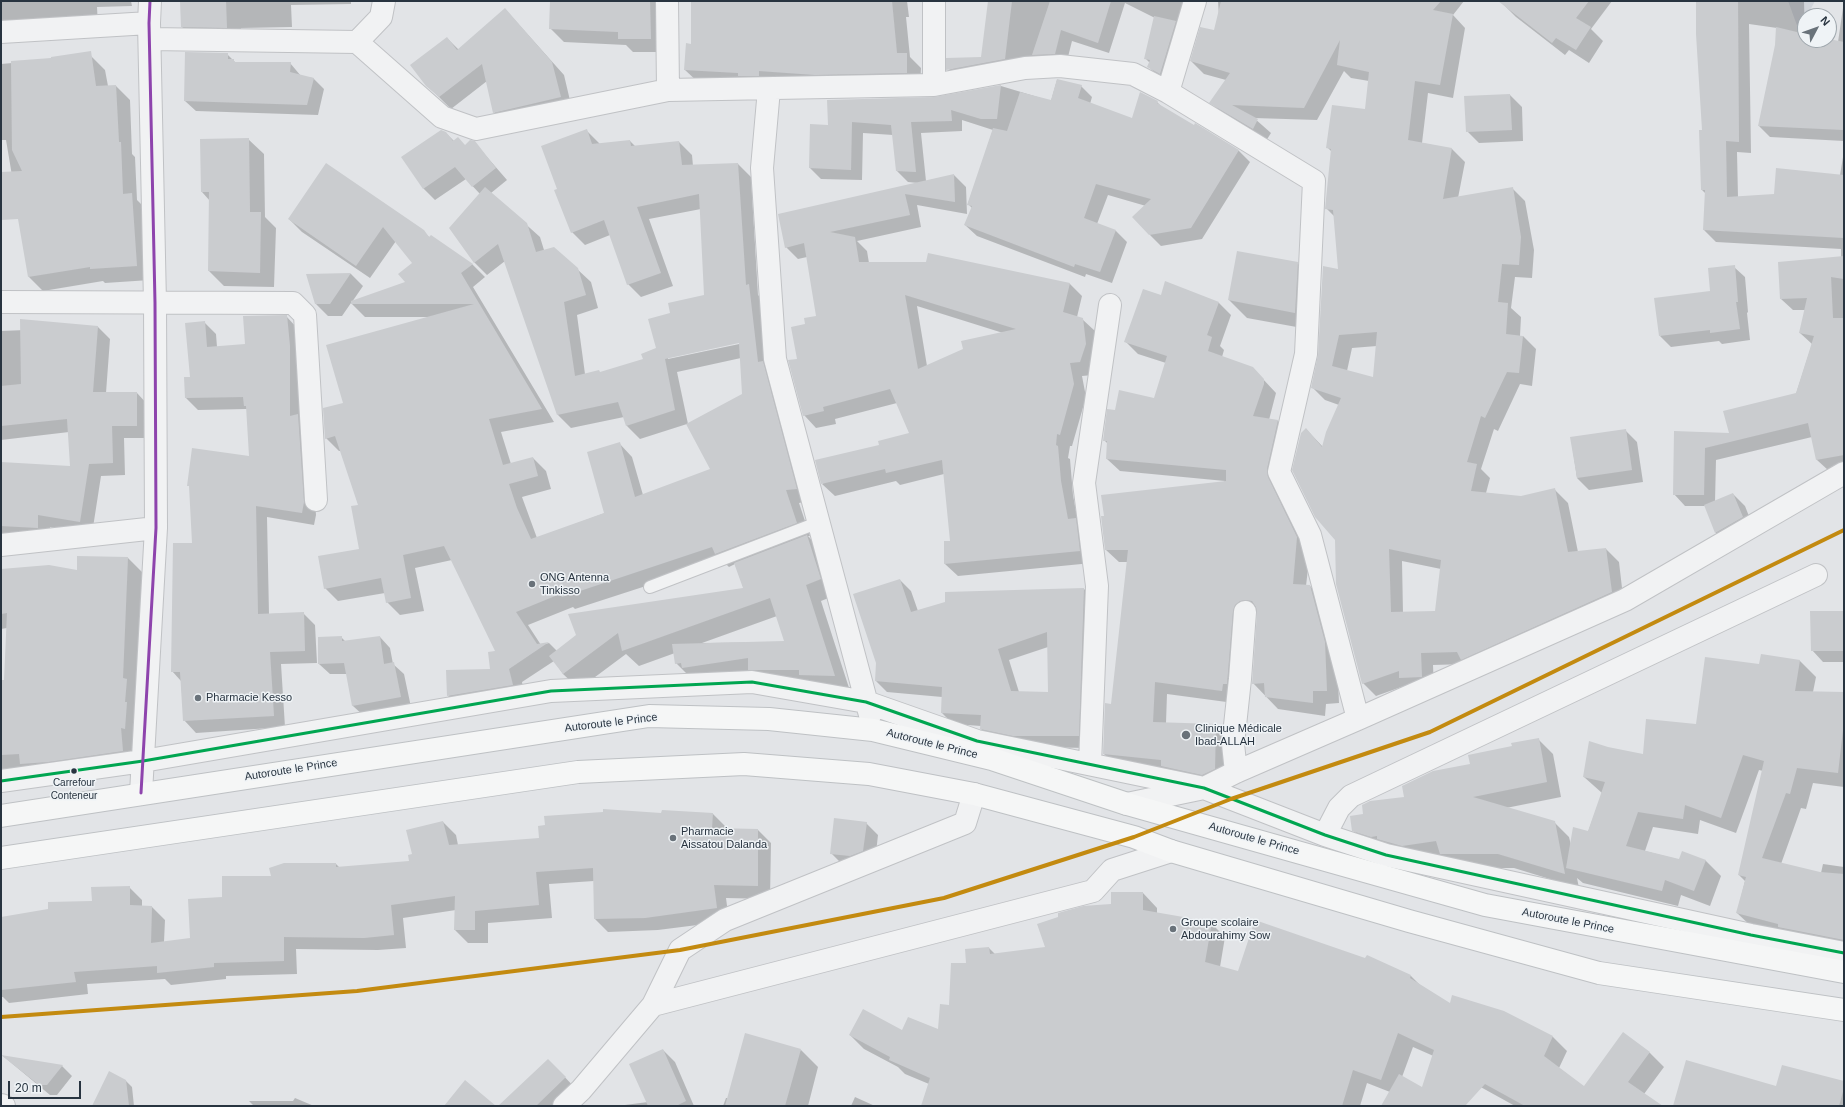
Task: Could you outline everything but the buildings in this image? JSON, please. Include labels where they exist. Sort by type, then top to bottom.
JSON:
[{"type":"main road","name":"Autoroute le Prince","points":[[1,816],[141,793],[649,716],[769,719],[873,730],[992,759],[1127,804],[1485,905],[1844,972]]},
{"type":"main road","points":[[1,858],[578,772],[744,764],[869,774],[974,794],[1134,837],[1171,850],[1409,921],[1600,973],[1844,1010]]},
{"type":"street","points":[[141,793],[156,528],[155,303],[150,1]]},
{"type":"street","points":[[358,42],[381,17],[384,1]]},
{"type":"street","points":[[667,1],[668,90]]},
{"type":"street","points":[[934,1],[934,85]]},
{"type":"street","points":[[1168,92],[1195,1]]},
{"type":"street","points":[[1,32],[150,31],[358,42],[442,117],[476,129],[668,90],[934,85],[1025,68],[1060,66],[1133,74],[1168,92],[1314,181],[1306,354],[1279,472],[1310,535],[1358,720]]},
{"type":"street","points":[[769,89],[762,168],[775,359],[817,523],[873,730]]},
{"type":"street","points":[[1,302],[293,303],[305,315],[316,500]]},
{"type":"street","points":[[1090,764],[1097,586],[1084,483],[1110,305]]},
{"type":"street","points":[[1127,804],[1204,788],[1236,772],[1358,720],[1625,600],[1844,473]]},
{"type":"street","points":[[1,544],[156,528]]},
{"type":"street","points":[[1325,835],[1339,808],[1351,796],[1816,575]]},
{"type":"street","points":[[1236,772],[1233,744],[1245,612]]},
{"type":"street","points":[[1,781],[143,761],[551,691],[752,682],[866,702],[978,741],[1204,788],[1325,835],[1394,857],[1751,935],[1844,953]]},
{"type":"street","points":[[564,1106],[581,1090],[654,1005],[680,950],[725,920],[964,823],[974,794]]},
{"type":"street","points":[[654,1005],[1093,891],[1112,870],[1171,850]]},
{"type":"lane","points":[[650,587],[817,523]]},
{"type":"shaded area","points":[[1788,1],[1815,1],[1811,8],[1797,8],[1797,26]]},
{"type":"transit line","points":[[141,793],[156,528],[155,303],[149,23],[150,1]]},
{"type":"transit line","points":[[1,1017],[357,991],[680,950],[944,898],[1134,837],[1231,799],[1430,732],[1844,530]]},
{"type":"transit line","points":[[1,781],[143,761],[551,691],[752,682],[866,702],[977,741],[1204,788],[1325,835],[1386,855],[1751,935],[1844,953]]},
{"type":"place","name":"ONG Antenna Tinkisso","points":[[532,584]]},
{"type":"place","name":"Pharmacie Kesso","points":[[198,698]]},
{"type":"place","name":"Clinique Médicale Ibad-ALLAH","points":[[1186,735]]},
{"type":"place","name":"Carrefour Conteneur","points":[[74,771]]},
{"type":"place","name":"Pharmacie Aissatou Dalanda","points":[[673,838]]},
{"type":"place","name":"Groupe scolaire Abdourahimy Sow","points":[[1173,929]]}]
